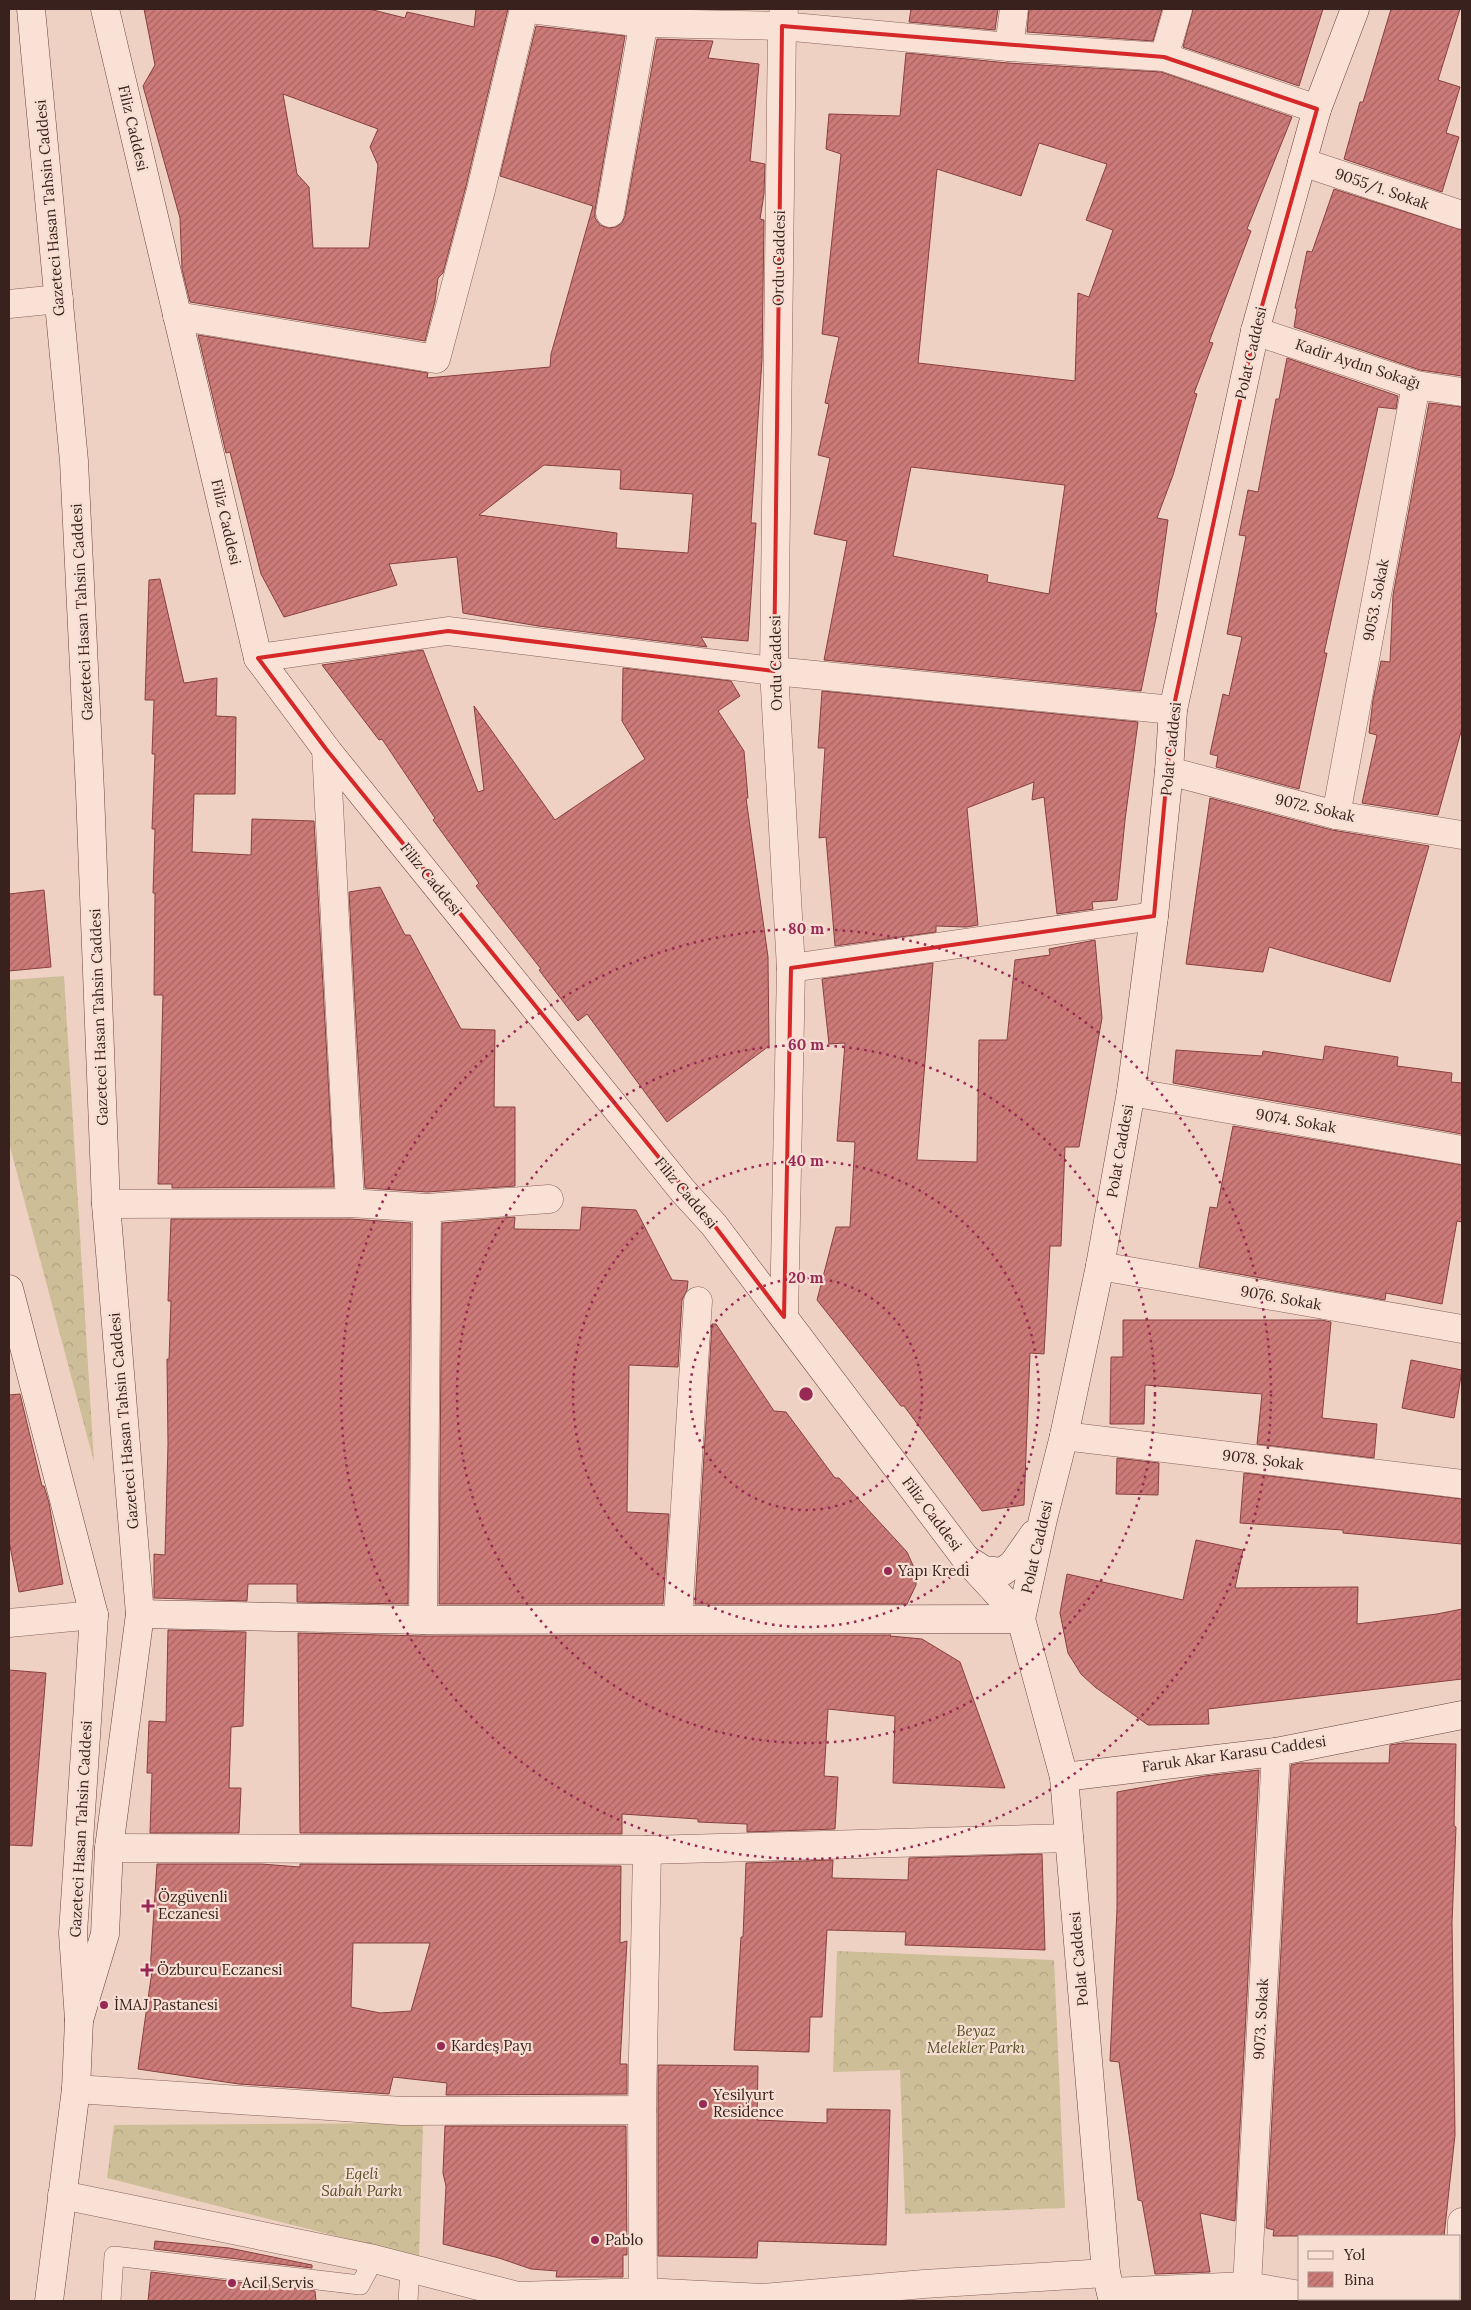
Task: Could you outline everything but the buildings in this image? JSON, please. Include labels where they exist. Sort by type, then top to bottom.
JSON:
[{"type":"street","name":"Gazeteci Hasan Tahsin Caddesi","points":[[31,9],[74,461],[90,792],[106,1204],[140,1614],[109,1848],[105,1934],[79,2020]]},
{"type":"street","name":"Filiz Caddesi","points":[[105,9],[258,658],[326,749],[683,1191],[714,1225],[966,1559],[1021,1619]]},
{"type":"street","points":[[177,316],[436,359],[482,190],[524,9]]},
{"type":"street","points":[[530,9],[645,16],[783,17],[1009,47],[1164,57],[1317,109]]},
{"type":"street","points":[[1009,47],[1014,9]]},
{"type":"street","points":[[1164,57],[1178,9]]},
{"type":"street","name":"Polat Caddesi","points":[[1110,2289],[1064,1777],[1021,1619],[1064,1436],[1100,1266],[1131,1092],[1154,916],[1169,771],[1173,710],[1255,331],[1317,109],[1355,9]]},
{"type":"street","points":[[610,213],[645,16]]},
{"type":"street","name":"Ordu Caddesi","points":[[783,17],[774,671],[791,968],[784,1317]]},
{"type":"street","name":"9055/1. Sokak","points":[[1302,162],[1462,216]]},
{"type":"street","points":[[9,304],[59,299]]},
{"type":"street","name":"Kadir Aydın Sokağı","points":[[1255,331],[1416,385],[1462,392]]},
{"type":"street","name":"9053. Sokak","points":[[1336,815],[1416,385]]},
{"type":"street","points":[[258,658],[448,631],[774,671],[1173,710]]},
{"type":"street","points":[[326,749],[350,1204]]},
{"type":"street","name":"9072. Sokak","points":[[1169,771],[1336,815],[1462,835]]},
{"type":"street","points":[[791,968],[1154,916]]},
{"type":"street","name":"9074. Sokak","points":[[1131,1092],[1462,1150]]},
{"type":"street","points":[[106,1204],[350,1204],[427,1208],[549,1199]]},
{"type":"street","points":[[423,1620],[427,1208]]},
{"type":"street","name":"9076. Sokak","points":[[1100,1266],[1462,1330]]},
{"type":"street","name":"Gazeteci Hasan Tahsin Caddesi","points":[[9,1290],[94,1615],[73,1933],[79,2020],[76,2089],[49,2301]]},
{"type":"street","points":[[678,1618],[698,1301]]},
{"type":"street","name":"9078. Sokak","points":[[1064,1436],[1462,1484]]},
{"type":"street","points":[[966,1559],[984,1570],[1002,1572],[1013,1564],[1022,1553],[1043,1519]]},
{"type":"street","points":[[140,1614],[423,1620],[678,1618],[1021,1619]]},
{"type":"street","points":[[9,1623],[94,1615]]},
{"type":"street","name":"Faruk Akar Karasu Caddesi","points":[[1064,1777],[1276,1752],[1462,1715]]},
{"type":"street","name":"9073. Sokak","points":[[1247,2286],[1276,1752]]},
{"type":"street","points":[[109,1848],[647,1850],[1069,1838]]},
{"type":"street","points":[[643,2292],[642,2110],[647,1850]]},
{"type":"street","points":[[76,2089],[402,2112],[642,2110]]},
{"type":"street","points":[[62,2195],[374,2259],[520,2299],[643,2292],[763,2298],[924,2284],[1110,2289],[1247,2286],[1298,2295]]},
{"type":"street","points":[[1461,2254],[1462,2222]]},
{"type":"lane","points":[[111,2301],[114,2256],[360,2285],[374,2259]]},
{"type":"lane","points":[[408,2301],[410,2269]]},
{"type":"highlighted area","points":[[782,26],[1164,57],[1317,109],[1255,331],[1173,710],[1154,916],[791,968],[784,1317],[714,1225],[326,749],[258,658],[448,631],[774,671]]},
{"type":"green space","points":[[64,976],[94,1462],[9,1143],[9,980]]},
{"type":"green space","name":"Beyaz Melekler Parkı","points":[[837,1951],[1054,1960],[1065,2208],[905,2214],[900,2070],[833,2072]]},
{"type":"green space","name":"Egeli Sabah Parkı","points":[[423,2123],[419,2257],[107,2178],[114,2125]]},
{"type":"place","name":"Yapı Kredi","points":[[888,1571]]},
{"type":"place","name":"Özgüvenli Eczanesi","points":[[148,1906]]},
{"type":"place","name":"Özburcu Eczanesi","points":[[147,1970]]},
{"type":"place","name":"İMAJ Pastanesi","points":[[104,2005]]},
{"type":"place","name":"Kardeş Payı","points":[[441,2046]]},
{"type":"place","name":"Yesilyurt Residence","points":[[703,2104]]},
{"type":"place","name":"Pablo","points":[[595,2240]]},
{"type":"place","name":"Acil Servis","points":[[232,2283]]}]
